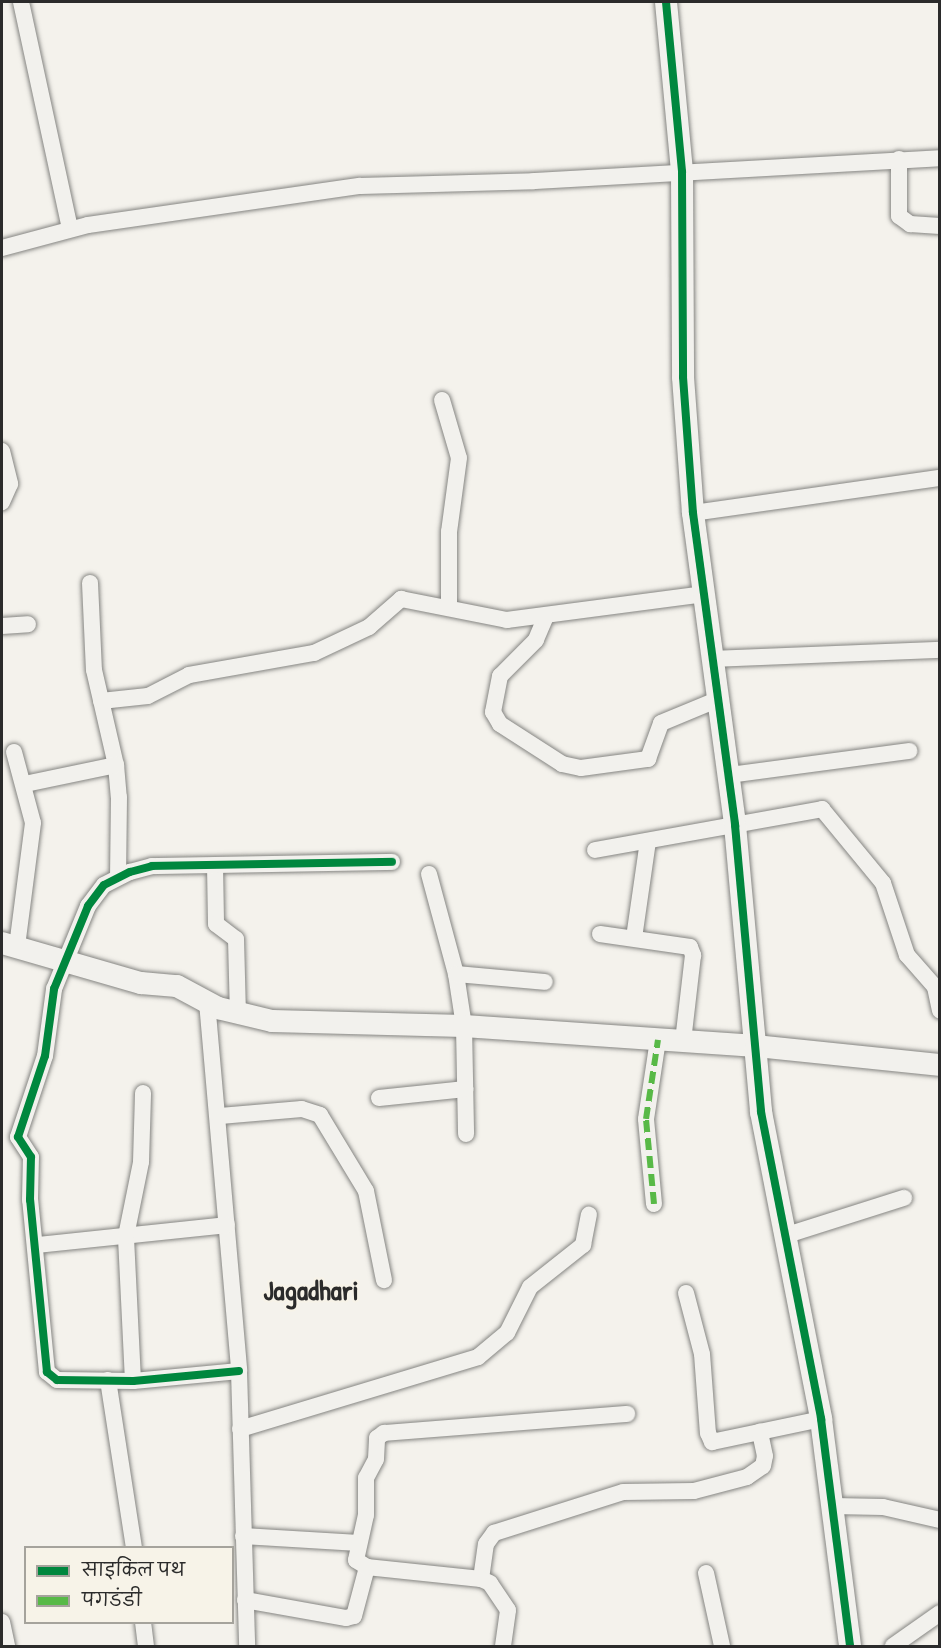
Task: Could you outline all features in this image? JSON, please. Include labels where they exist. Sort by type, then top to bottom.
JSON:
[{"type":"street","points":[[21,2],[70,229]]},
{"type":"street","points":[[666,2],[682,172],[682,377],[693,513],[735,825],[761,1112],[821,1419],[850,1647]]},
{"type":"street","points":[[2,248],[70,229],[360,186],[939,158]]},
{"type":"street","points":[[899,159],[899,216],[910,224],[939,226]]},
{"type":"street","points":[[441,400],[459,458],[449,532],[449,607]]},
{"type":"street","points":[[2,451],[9,484],[2,502]]},
{"type":"street","points":[[693,513],[939,478]]},
{"type":"street","points":[[90,583],[91,653],[116,765],[118,877]]},
{"type":"street","points":[[101,701],[148,696],[189,675],[314,653],[369,627],[401,599],[507,620],[704,594]]},
{"type":"street","points":[[546,616],[536,640],[500,676],[493,712],[500,724],[562,764],[580,768],[648,759],[661,723],[718,699]]},
{"type":"street","points":[[2,626],[28,624]]},
{"type":"street","points":[[713,659],[939,651]]},
{"type":"street","points":[[729,775],[909,751]]},
{"type":"street","points":[[14,752],[25,784],[33,823],[9,945],[141,982],[177,986],[207,1002],[238,1013],[306,1023],[464,1026],[756,1046],[939,1065]]},
{"type":"street","points":[[25,784],[116,765]]},
{"type":"street","points":[[595,850],[735,825],[814,808],[829,815],[883,883],[907,955],[935,987],[939,1010]]},
{"type":"street","points":[[634,938],[648,841]]},
{"type":"street","points":[[238,1371],[133,1381],[57,1380],[47,1372],[37,1245],[30,1200],[32,1156],[18,1142],[18,1131],[45,1056],[51,1002],[65,960],[88,906],[104,885],[118,877],[152,866],[392,862]]},
{"type":"street","points":[[215,865],[216,924],[236,939],[238,1013]]},
{"type":"street","points":[[429,874],[456,974],[464,1026],[466,1134]]},
{"type":"street","points":[[600,934],[690,947],[693,955],[683,1042]]},
{"type":"street","points":[[456,974],[545,982]]},
{"type":"street","points":[[207,1002],[220,1116],[238,1371],[247,1647]]},
{"type":"street","points":[[654,1204],[646,1119],[658,1040]]},
{"type":"street","points":[[379,1098],[466,1089]]},
{"type":"street","points":[[133,1381],[126,1236],[141,1162],[143,1093]]},
{"type":"street","points":[[220,1116],[302,1109],[320,1115],[366,1191],[384,1280]]},
{"type":"street","points":[[784,1236],[904,1198]]},
{"type":"street","points":[[240,1429],[478,1357],[507,1333],[530,1287],[583,1245],[589,1215]]},
{"type":"street","points":[[37,1245],[227,1226]]},
{"type":"street","points":[[686,1293],[702,1354],[709,1439],[721,1442],[821,1419]]},
{"type":"street","points":[[108,1380],[134,1546]]},
{"type":"street","points":[[503,1647],[508,1610],[498,1591],[481,1579],[366,1567],[356,1560],[366,1515],[366,1478],[376,1459],[380,1435],[627,1414]]},
{"type":"street","points":[[481,1579],[486,1544],[494,1533],[613,1494],[654,1488],[694,1491],[747,1477],[763,1466],[765,1456],[760,1432]]},
{"type":"street","points":[[833,1506],[883,1507],[939,1520]]},
{"type":"street","points":[[243,1536],[359,1543]]},
{"type":"street","points":[[245,1600],[346,1618],[354,1616],[359,1608],[366,1567]]},
{"type":"street","points":[[706,1573],[722,1647]]},
{"type":"street","points":[[893,1647],[939,1613]]},
{"type":"street","points":[[2,1622],[7,1647]]},
{"type":"street","points":[[143,1624],[146,1647]]},
{"type":"marked path","points":[[654,1204],[646,1119],[658,1040]]},
{"type":"cycle path","points":[[666,2],[682,172],[683,377],[693,513],[735,825],[761,1112],[821,1419],[850,1646]]},
{"type":"cycle path","points":[[239,1371],[133,1381],[57,1380],[47,1372],[30,1200],[31,1157],[18,1137],[45,1056],[54,989],[88,906],[104,885],[130,872],[152,866],[392,862]]},
{"type":"district","name":"Jagadhari","points":[[311,1290]]}]
